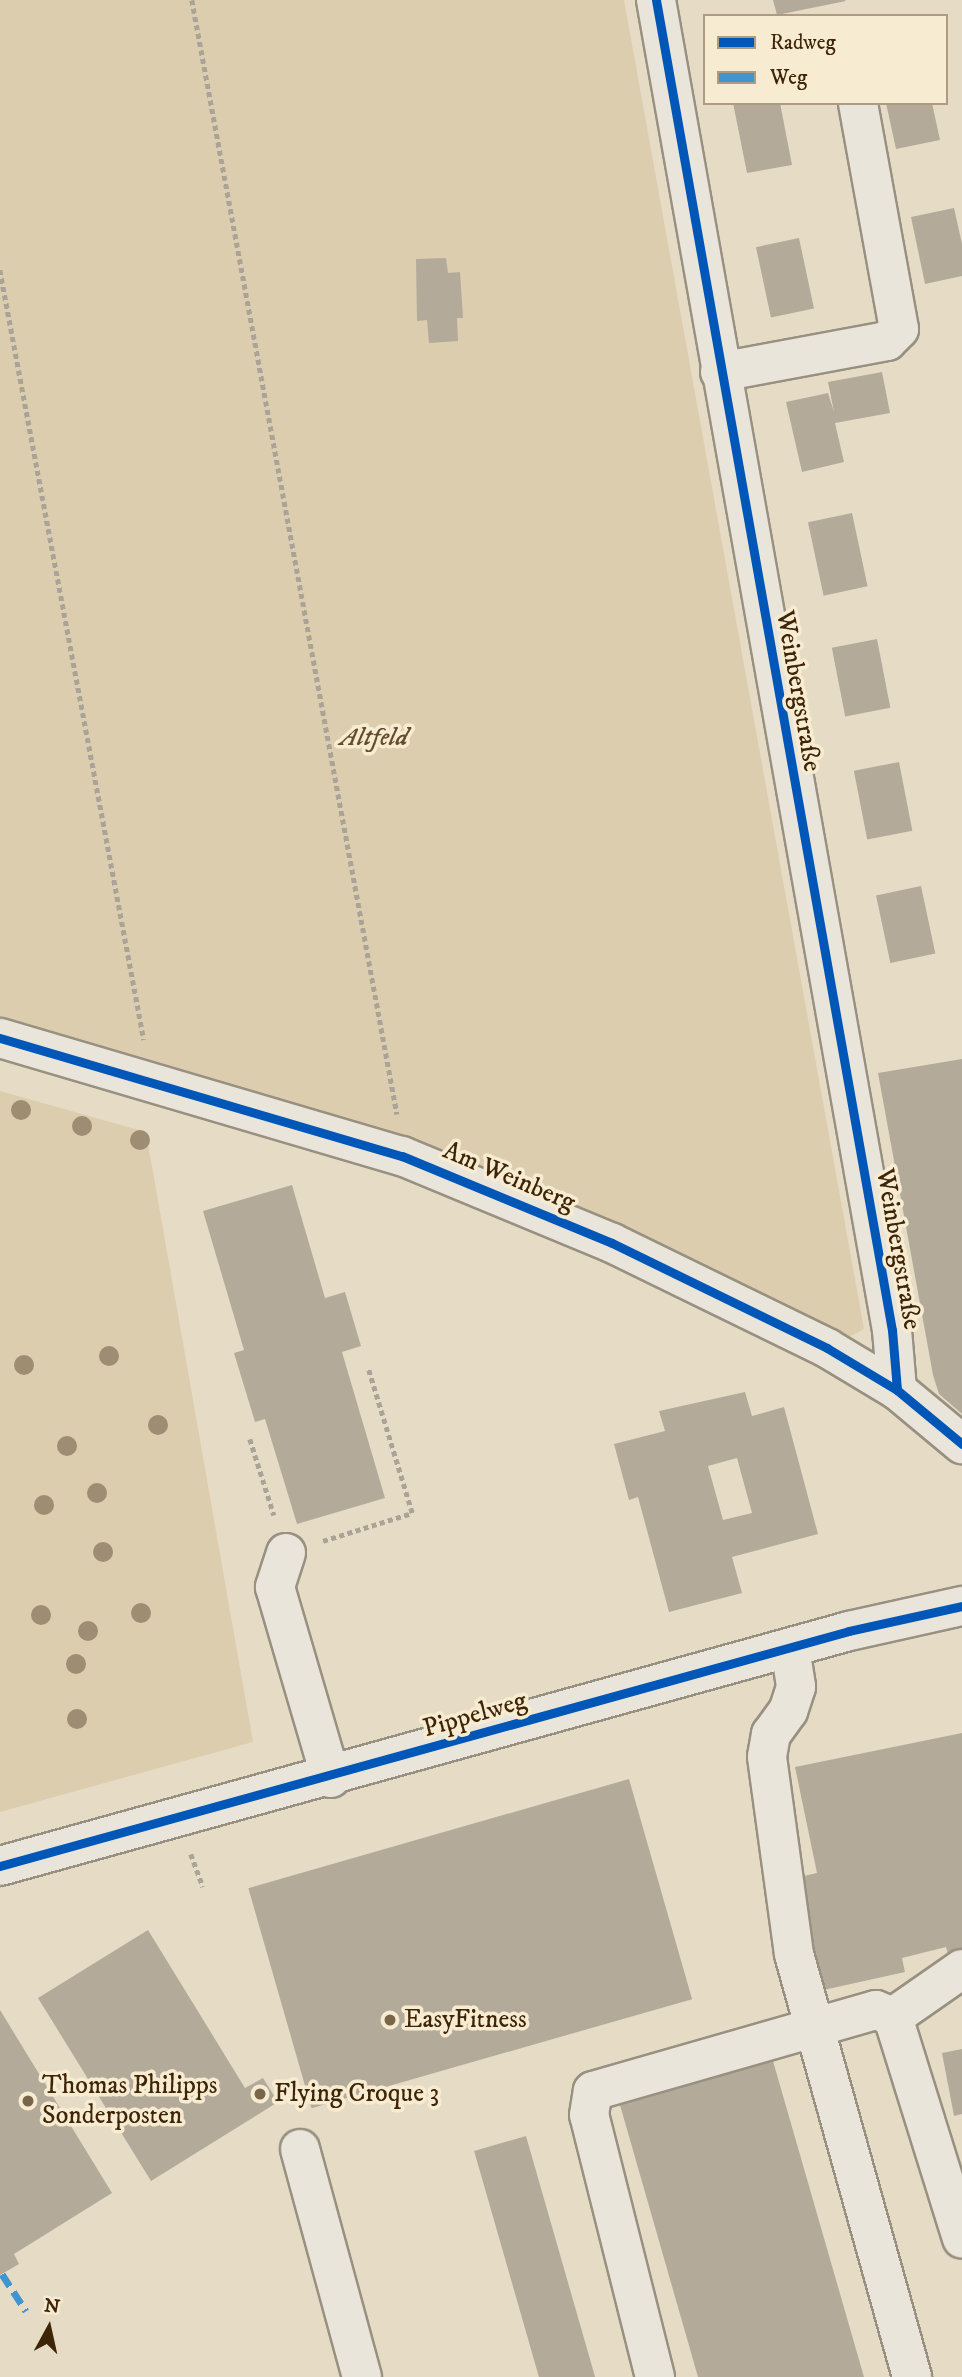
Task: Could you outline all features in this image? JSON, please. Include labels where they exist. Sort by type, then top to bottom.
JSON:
[{"type":"street","name":"Weinbergstraße","points":[[656,0],[892,1330],[897,1390]]},
{"type":"street","points":[[720,372],[887,341],[899,328],[858,105]]},
{"type":"street","name":"Am Weinberg","points":[[0,1038],[402,1156],[612,1243],[827,1348],[897,1390],[962,1444]]},
{"type":"street","points":[[286,1553],[275,1587],[331,1778]]},
{"type":"street","name":"Pippelweg","points":[[0,1866],[331,1778],[790,1648],[962,1606]]},
{"type":"street","points":[[790,1648],[796,1687],[788,1711],[771,1734],[767,1757],[794,1954],[912,2377]]},
{"type":"street","points":[[893,2017],[962,1969]]},
{"type":"street","points":[[655,2377],[589,2115],[593,2091],[876,2010],[893,2017]]},
{"type":"street","points":[[893,2017],[962,2238]]},
{"type":"street","points":[[300,2149],[362,2377]]},
{"type":"path","points":[[192,0],[399,1122]]},
{"type":"path","points":[[0,270],[146,1051]]},
{"type":"path","points":[[250,1439],[286,1553],[412,1513],[368,1368]]},
{"type":"green space","name":"Altfeld","points":[[0,0],[624,0],[864,1329],[843,1340],[0,1021]]},
{"type":"green space","points":[[0,1091],[146,1132],[253,1742],[0,1812]]},
{"type":"building","points":[[773,0],[846,1],[782,14],[777,14]]},
{"type":"building","points":[[733,105],[780,105],[792,165],[747,173]]},
{"type":"building","points":[[886,105],[932,105],[940,140],[896,149]]},
{"type":"building","points":[[954,208],[962,244],[962,276],[925,284],[911,217]]},
{"type":"building","points":[[799,238],[814,308],[771,318],[756,247]]},
{"type":"building","points":[[446,258],[448,273],[460,272],[463,318],[457,318],[458,341],[429,343],[427,320],[417,321],[416,259]]},
{"type":"building","points":[[882,372],[890,413],[835,423],[844,462],[802,472],[786,402],[828,393],[834,412],[828,382]]},
{"type":"building","points":[[852,513],[868,586],[824,596],[808,522]]},
{"type":"building","points":[[877,639],[890,708],[845,716],[832,648]]},
{"type":"building","points":[[899,762],[912,831],[867,839],[854,771]]},
{"type":"building","points":[[921,886],[935,953],[890,963],[876,896]]},
{"type":"building","points":[[962,1059],[962,1414],[939,1394],[933,1375],[878,1073]]},
{"type":"building","points":[[292,1185],[325,1298],[345,1292],[361,1346],[342,1352],[385,1498],[297,1524],[265,1419],[255,1422],[234,1353],[244,1350],[203,1211]]},
{"type":"building","points":[[745,1392],[752,1416],[784,1407],[818,1534],[732,1557],[742,1593],[669,1612],[638,1497],[629,1500],[614,1444],[665,1431],[659,1411]],"holes":[[[737,1458],[752,1513],[723,1520],[708,1466]]]},
{"type":"building","points":[[962,1733],[962,1951],[948,1954],[946,1947],[902,1958],[905,1972],[819,1991],[795,1878],[817,1873],[795,1767]]},
{"type":"building","points":[[629,1779],[692,1999],[311,2108],[248,1888]]},
{"type":"building","points":[[148,1930],[245,2088],[263,2078],[278,2102],[151,2181],[38,1998]]},
{"type":"building","name":"Thomas Philipps Sonderposten","points":[[0,2010],[112,2193],[14,2254],[19,2264],[0,2275]]},
{"type":"building","points":[[962,2049],[962,2114],[954,2116],[942,2053]]},
{"type":"building","points":[[773,2061],[864,2377],[698,2377],[620,2105]]},
{"type":"building","points":[[526,2136],[595,2377],[539,2377],[474,2151]]},
{"type":"marked path","points":[[2,2274],[26,2311]]},
{"type":"cycle path","points":[[656,0],[892,1330],[897,1390]]},
{"type":"cycle path","points":[[0,1038],[402,1156],[612,1243],[827,1348],[897,1390],[962,1444]]},
{"type":"cycle path","points":[[0,1866],[849,1631],[962,1606]]},
{"type":"place","name":"EasyFitness","points":[[390,2020]]},
{"type":"place","name":"Flying Croque 3","points":[[260,2094]]},
{"type":"place","name":"Thomas Philipps Sonderposten","points":[[28,2101]]}]
